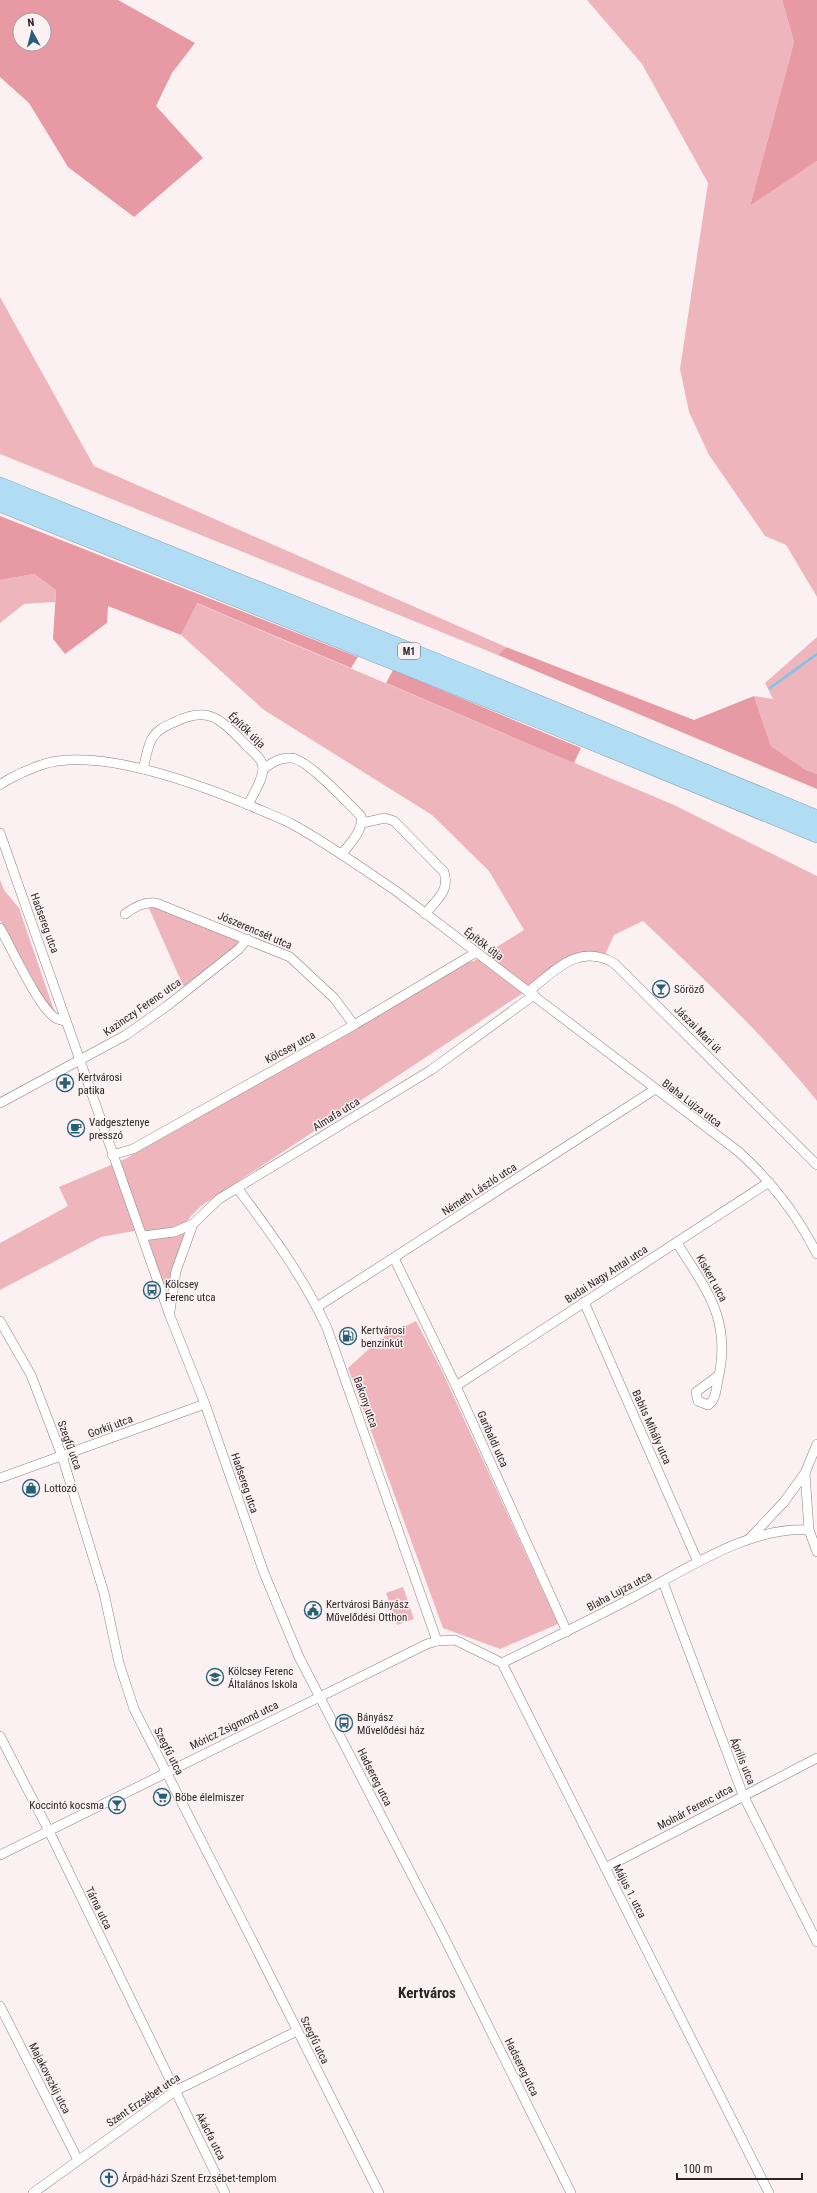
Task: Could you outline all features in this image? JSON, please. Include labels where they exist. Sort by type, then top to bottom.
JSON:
[{"type":"highway","name":"M1","points":[[0,486],[488,682],[817,819]]},
{"type":"highway","name":"M1","points":[[0,503],[528,715],[817,834]]},
{"type":"street","name":"Építők útja","points":[[143,769],[152,738],[158,730],[184,717],[198,713],[215,717],[233,732],[261,761],[263,768]]},
{"type":"street","points":[[248,805],[263,768],[279,759],[291,758],[304,762],[361,816],[362,823],[342,854]]},
{"type":"street","name":"Építők útja","points":[[0,785],[36,767],[58,761],[81,760],[143,769],[187,781],[291,823],[342,854],[425,914],[475,953],[532,993]]},
{"type":"street","points":[[362,823],[385,818],[394,821],[444,872],[447,881],[445,890],[425,914]]},
{"type":"street","name":"Hadsereg utca","points":[[0,833],[80,1059],[112,1155],[143,1236],[170,1316],[205,1404],[264,1574],[299,1657],[446,1941],[571,2193]]},
{"type":"street","name":"Jószerencsét utca","points":[[125,914],[136,906],[150,902],[156,903],[290,957],[334,998],[354,1025]]},
{"type":"street","points":[[0,928],[43,1005],[53,1017],[66,1021]]},
{"type":"street","name":"Kazinczy Ferenc utca","points":[[0,1103],[121,1038],[168,1006],[239,949],[246,939]]},
{"type":"street","name":"Kölcsey utca","points":[[112,1155],[133,1148],[354,1025],[475,953]]},
{"type":"street","name":"Jászai Mari út","points":[[532,993],[575,958],[594,955],[614,963],[817,1165]]},
{"type":"street","name":"Blaha Lujza utca","points":[[532,993],[654,1090],[739,1152],[784,1198],[798,1218],[817,1254]]},
{"type":"street","name":"Almafa utca","points":[[143,1236],[174,1232],[193,1224],[219,1200],[431,1070],[532,993]]},
{"type":"street","name":"Németh László utca","points":[[317,1307],[654,1090]]},
{"type":"street","name":"Budai Nagy Antal utca","points":[[456,1386],[584,1302],[678,1243],[769,1182]]},
{"type":"street","name":"Bakony utca","points":[[238,1189],[283,1250],[317,1307],[327,1328],[437,1641]]},
{"type":"street","name":"Hadsereg utca","points":[[170,1316],[176,1271],[193,1224]]},
{"type":"street","name":"Kiskert utca","points":[[678,1243],[712,1300],[717,1312],[723,1341],[719,1375]]},
{"type":"street","name":"Garibaldi utca","points":[[394,1258],[456,1386],[567,1632]]},
{"type":"street","name":"Babits Mihály utca","points":[[584,1302],[698,1562]]},
{"type":"street","name":"Szegfű utca","points":[[0,1321],[31,1375],[62,1456],[104,1593],[119,1663],[134,1709],[379,2193]]},
{"type":"street","name":"Gorkij utca","points":[[0,1478],[205,1404]]},
{"type":"street","name":"Blaha Lujza utca","points":[[747,1540],[784,1502],[805,1473],[817,1444]]},
{"type":"street","points":[[805,1473],[810,1530],[817,1552]]},
{"type":"street","name":"Blaha Lujza utca","points":[[502,1663],[567,1632],[698,1562],[747,1540],[780,1530],[810,1530]]},
{"type":"street","name":"Április utca","points":[[663,1582],[743,1795],[817,1942]]},
{"type":"street","points":[[437,1641],[455,1640],[502,1663]]},
{"type":"street","name":"Móricz Zsigmond utca","points":[[0,1855],[320,1696],[437,1641]]},
{"type":"street","name":"Május 1. utca","points":[[502,1663],[769,2193]]},
{"type":"street","name":"Tárna utca","points":[[0,1736],[49,1831],[175,2091]]},
{"type":"street","name":"Molnár Ferenc utca","points":[[606,1868],[743,1795],[817,1758]]},
{"type":"street","name":"Majakovszkij utca","points":[[0,2006],[78,2160]]},
{"type":"street","name":"Szent Erzsébet utca","points":[[33,2193],[175,2091],[297,2031]]},
{"type":"street","name":"Akácfa utca","points":[[175,2091],[225,2193]]},
{"type":"shaded area","points":[[0,0],[118,0],[195,43],[172,73],[156,106],[203,158],[134,217],[68,167],[29,103],[0,77]]},
{"type":"shaded area","points":[[587,0],[782,0],[794,42],[750,206],[817,161],[817,597],[786,545],[765,536],[709,455],[689,412],[680,369],[708,183],[642,64]]},
{"type":"shaded area","points":[[782,0],[817,0],[817,161],[750,206],[794,42]]},
{"type":"shaded area","points":[[0,297],[94,466],[506,647],[498,655],[0,454]]},
{"type":"shaded area","points":[[0,516],[358,657],[351,668],[197,603],[181,635],[108,606],[107,623],[65,654],[53,639],[56,590],[34,574],[0,580]]},
{"type":"shaded area","points":[[34,574],[56,590],[55,602],[24,604],[0,623],[0,580]]},
{"type":"shaded area","points":[[196,603],[674,805],[817,876],[817,1101],[755,1031],[711,986],[643,921],[614,935],[605,955],[582,954],[201,1206],[189,1218],[168,1288],[164,1287],[145,1229],[101,1237],[0,1290],[0,1243],[68,1206],[59,1187],[125,1159],[466,963],[474,961],[524,930],[489,871],[432,815],[264,710],[181,635]]},
{"type":"shaded area","points":[[817,637],[817,774],[806,770],[771,746],[754,696],[773,699],[765,683]]},
{"type":"shaded area","points":[[506,647],[694,720],[754,696],[771,746],[806,770],[817,774],[817,789],[498,655]]},
{"type":"shaded area","points":[[393,670],[581,748],[574,763],[386,683]]},
{"type":"shaded area","points":[[0,880],[4,890],[19,908],[57,1019],[46,1003],[0,920]]},
{"type":"shaded area","points":[[151,904],[241,941],[185,990],[148,906]]},
{"type":"shaded area","points":[[416,1321],[441,1369],[558,1624],[500,1649],[443,1628],[348,1368],[381,1338]]},
{"type":"shaded area","points":[[403,1587],[414,1619],[397,1625],[386,1593]]},
{"type":"waterway","points":[[770,688],[817,654]]},
{"type":"place","name":"Söröző","points":[[661,989]]},
{"type":"place","name":"Kertvárosi patika","points":[[65,1083]]},
{"type":"place","name":"Vadgesztenye presszó","points":[[76,1128]]},
{"type":"place","name":"Kölcsey Ferenc utca","points":[[152,1290]]},
{"type":"place","name":"Kertvárosi benzinkút","points":[[348,1336]]},
{"type":"place","name":"Lottozó","points":[[31,1488]]},
{"type":"place","name":"Kertvárosi Bányász Művelődési Otthon","points":[[313,1610]]},
{"type":"place","name":"Kölcsey Ferenc Általános Iskola","points":[[215,1677]]},
{"type":"place","name":"Bányász Művelődési ház","points":[[344,1723]]},
{"type":"place","name":"Böbe élelmiszer","points":[[162,1797]]},
{"type":"place","name":"Koccintó kocsma","points":[[117,1805]]},
{"type":"place","name":"Árpád-házi Szent Erzsébet-templom","points":[[109,2178]]},
{"type":"district","name":"Kertváros","points":[[427,1993]]}]
